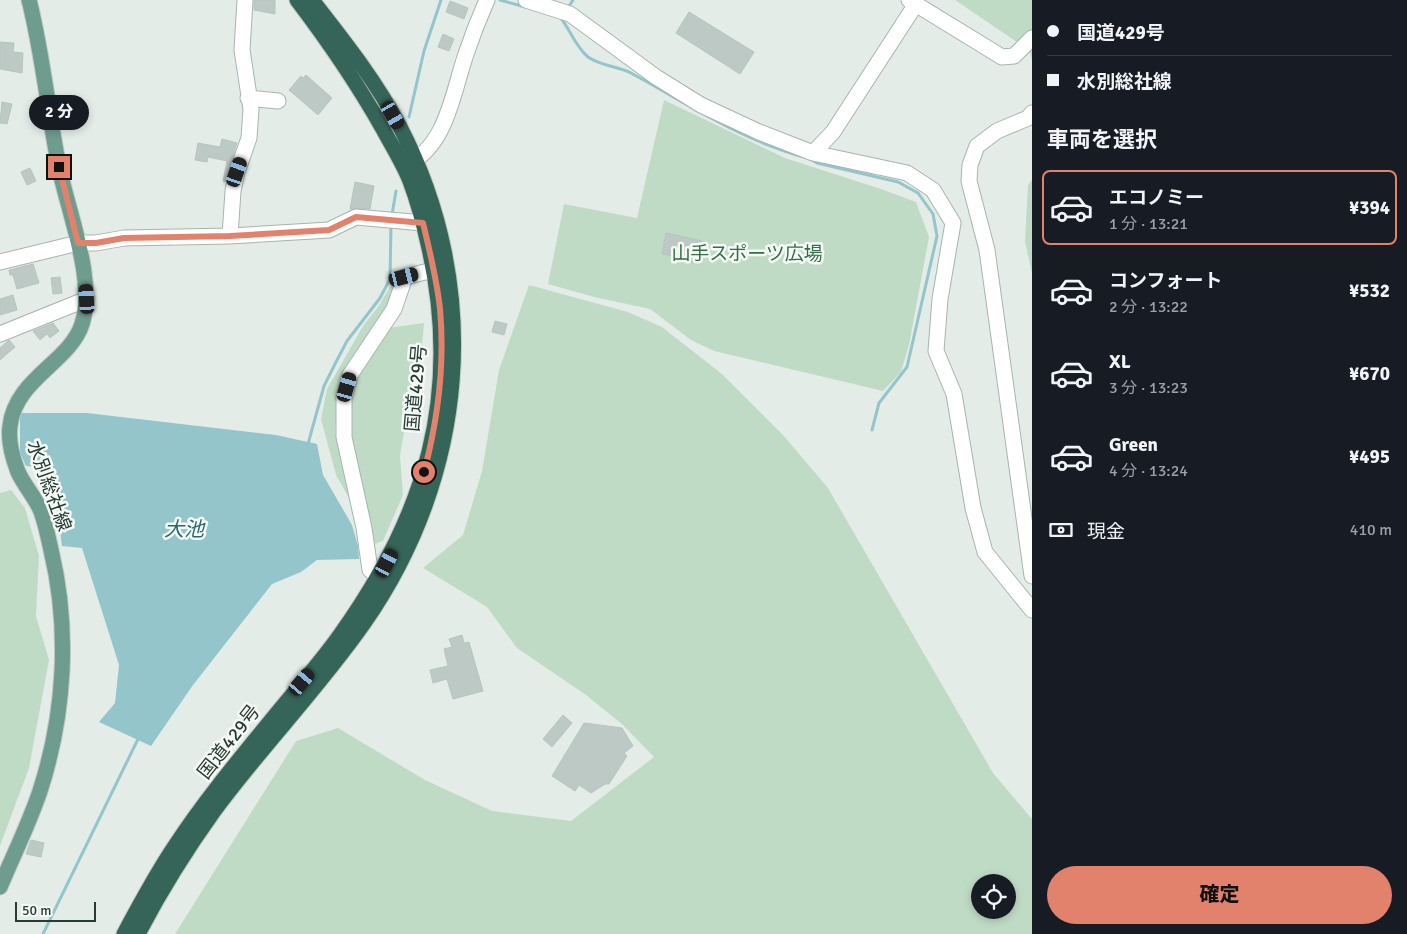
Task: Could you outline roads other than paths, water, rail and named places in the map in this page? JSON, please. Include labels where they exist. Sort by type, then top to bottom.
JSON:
[{"type":"highway","name":"国道429号","points":[[124,934],[176,845],[268,724],[406,553],[424,512],[439,466],[446,434],[452,390],[455,335],[451,287],[440,268],[430,222],[433,207],[410,164],[355,80],[297,0]]},
{"type":"highway","name":"国道429号","points":[[312,0],[380,91],[400,127],[410,164]]},
{"type":"highway","name":"国道429号","points":[[138,934],[154,904],[214,812],[335,662],[367,618],[383,582]]},
{"type":"main road","name":"水別総社線","points":[[0,887],[39,794],[49,759],[58,712],[62,662],[60,609],[51,551],[39,508],[18,472],[5,429],[19,399],[72,342],[81,327],[87,299],[78,243],[59,167],[40,51],[29,0]]},
{"type":"street","points":[[230,236],[233,191],[237,172],[249,138],[251,108],[242,50],[244,0]]},
{"type":"street","points":[[526,0],[570,14],[656,78],[701,105],[759,132],[813,153],[908,173],[932,190],[953,223],[940,299],[936,351],[954,394],[973,508],[985,552],[1032,610]]},
{"type":"street","points":[[410,164],[428,150],[439,133],[486,1]]},
{"type":"street","points":[[813,153],[833,132],[913,2],[1002,58],[1014,56],[1032,38]]},
{"type":"street","points":[[248,98],[278,101]]},
{"type":"street","points":[[1032,114],[1028,118],[997,132],[977,146],[970,165],[970,181],[988,250],[1032,576]]},
{"type":"street","points":[[0,262],[78,243],[96,243],[124,238],[230,236],[329,230],[356,217],[384,221],[430,222]]},
{"type":"street","points":[[383,582],[370,570],[364,528],[344,437],[344,398],[350,375],[394,309],[404,277],[440,268]]},
{"type":"street","points":[[0,333],[87,299]]},
{"type":"water","name":"大池","points":[[20,413],[87,413],[276,435],[317,444],[323,475],[352,525],[358,546],[359,559],[317,560],[301,572],[272,584],[193,685],[151,746],[99,722],[115,703],[119,665],[82,548],[62,546],[56,499],[46,487],[38,467],[26,466],[20,453]]},
{"type":"waterway","points":[[409,117],[424,51],[441,0]]},
{"type":"waterway","points":[[500,0],[525,7]]},
{"type":"waterway","points":[[568,8],[573,0]]},
{"type":"waterway","points":[[560,17],[580,48],[593,60],[631,73],[694,109],[758,141],[804,157]]},
{"type":"waterway","points":[[810,159],[817,163],[898,182],[918,193],[933,214],[937,236],[907,367],[879,403],[872,430]]},
{"type":"waterway","points":[[392,215],[396,191]]},
{"type":"waterway","points":[[308,444],[324,386],[347,341],[380,298],[390,279],[391,224]]},
{"type":"waterway","points":[[43,934],[139,737]]},
{"type":"park label","name":"山手スポーツ広場","points":[[747,254]]}]
